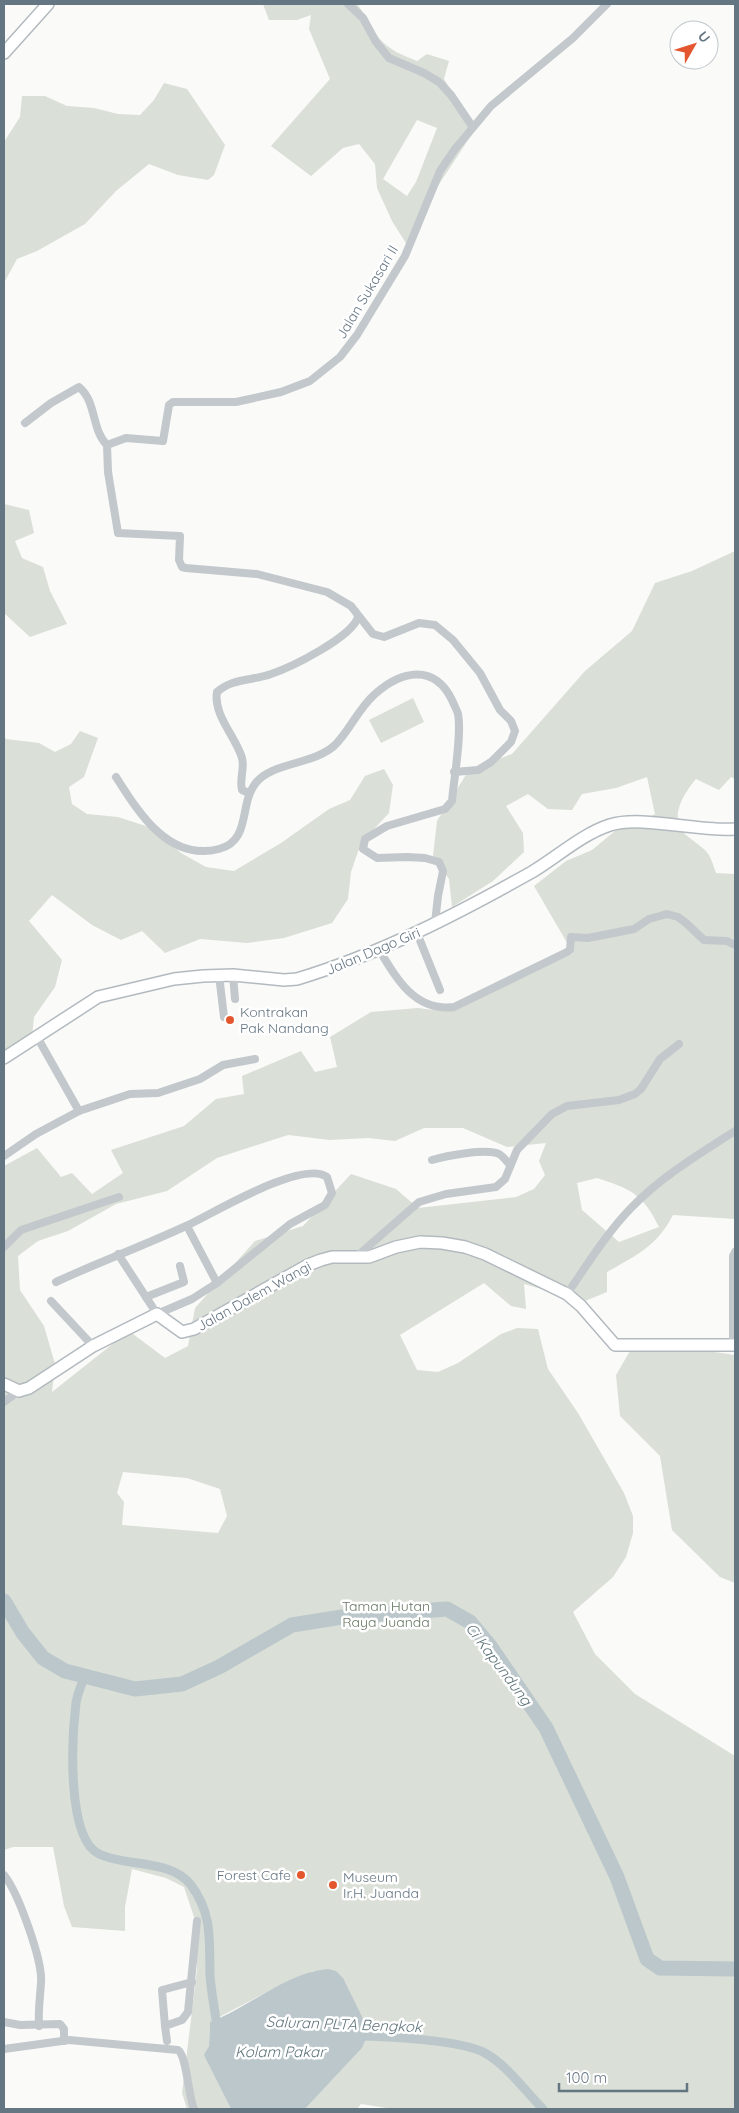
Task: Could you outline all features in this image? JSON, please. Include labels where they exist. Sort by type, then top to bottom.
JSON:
[{"type":"street","points":[[4,53],[48,4]]},
{"type":"street","points":[[348,4],[363,18],[376,42],[390,58],[424,73],[438,82],[451,95],[472,126]]},
{"type":"street","name":"Jalan Sukasari II","points":[[107,445],[126,438],[163,441],[169,405],[173,402],[236,402],[281,392],[310,381],[340,357],[384,292],[405,256],[440,171],[472,126],[491,106],[573,38],[607,4]]},
{"type":"street","points":[[26,423],[51,403],[79,387],[91,404],[98,433],[107,445],[108,472],[118,533],[180,536],[182,542],[179,560],[182,567],[257,574],[327,592],[351,606],[373,634],[384,637],[418,623],[435,625],[453,640],[480,673],[500,710],[512,721],[515,731],[511,742],[502,753],[478,770],[454,772]]},
{"type":"street","points":[[250,793],[242,790],[240,783],[244,771],[242,758],[218,706],[217,692],[226,684],[272,674],[313,653],[348,632],[356,623],[358,617]]},
{"type":"street","points":[[116,777],[136,809],[173,845],[188,850],[218,850],[229,845],[242,829],[250,793],[255,783],[266,774],[317,756],[335,745],[362,706],[389,684],[412,674],[424,675],[438,680],[446,688],[458,714],[457,752],[452,800],[445,809],[376,830],[365,839],[363,844],[365,852],[377,858],[425,858],[439,862],[443,871],[438,896],[436,923]]},
{"type":"street","name":"Jalan Dago Giri","points":[[4,1058],[36,1035],[98,997],[174,980],[219,975],[284,980],[297,979],[380,951],[533,871],[609,825],[627,822],[718,830],[735,829]]},
{"type":"street","points":[[380,951],[395,976],[411,994],[426,1004],[441,1009],[454,1007],[567,952],[570,950],[571,937],[588,938],[634,929],[659,915],[678,917],[704,940],[727,941],[735,945]]},
{"type":"street","points":[[417,933],[440,990]]},
{"type":"street","points":[[219,975],[224,1017]]},
{"type":"street","points":[[233,975],[235,999]]},
{"type":"street","points":[[36,1035],[79,1111]]},
{"type":"street","points":[[355,1258],[419,1202],[446,1194],[496,1187],[505,1179],[518,1150],[552,1114],[567,1106],[619,1100],[635,1094],[660,1059],[679,1044]]},
{"type":"street","points":[[4,1156],[36,1134],[79,1111],[130,1094],[158,1092],[200,1080],[223,1065],[255,1059]]},
{"type":"street","points":[[567,1294],[615,1226],[631,1208],[651,1189],[697,1154],[735,1131]]},
{"type":"street","points":[[432,1160],[448,1156],[486,1153],[499,1154],[510,1165]]},
{"type":"street","points":[[4,1402],[94,1346],[157,1314],[192,1300],[217,1283],[290,1224],[325,1205],[332,1192],[330,1182],[322,1174],[315,1172],[276,1183],[248,1194],[187,1226],[56,1282]]},
{"type":"street","points":[[4,1247],[21,1230],[118,1197]]},
{"type":"street","points":[[187,1226],[217,1283]]},
{"type":"street","name":"Jalan Dalem Wangi","points":[[157,1314],[182,1332],[194,1329],[308,1265],[332,1257],[355,1258],[370,1256],[396,1247],[420,1242],[442,1243],[465,1247],[485,1254],[567,1294],[581,1306],[615,1345],[621,1347],[682,1344],[734,1345]]},
{"type":"street","points":[[734,1345],[732,1307],[733,1256],[735,1252]]},
{"type":"street","points":[[118,1254],[157,1314]]},
{"type":"street","points":[[146,1297],[184,1282],[180,1266]]},
{"type":"street","points":[[51,1301],[94,1346]]},
{"type":"street","points":[[4,1384],[19,1391]]},
{"type":"street","points":[[4,1875],[11,1884],[28,1924],[40,1974],[39,2026]]},
{"type":"street","points":[[165,2026],[182,2020],[188,2012],[197,1921]]},
{"type":"street","points":[[167,2042],[162,1990],[192,1982]]},
{"type":"street","points":[[4,2022],[39,2026],[60,2024],[63,2025],[67,2041]]},
{"type":"street","points":[[4,2049],[67,2041],[180,2052],[189,2098],[194,2109]]},
{"type":"green space","points":[[263,4],[357,4],[378,37],[391,49],[417,61],[427,54],[449,61],[444,79],[469,119],[472,134],[426,204],[409,248],[392,221],[377,188],[375,164],[359,144],[343,148],[311,176],[271,146],[330,79],[309,29],[311,15],[297,20],[269,20]],"holes":[[[417,120],[437,128],[416,182],[407,196],[383,179]]]},
{"type":"green space","points":[[164,83],[187,89],[225,145],[214,175],[208,180],[178,175],[149,164],[116,191],[85,224],[37,251],[17,259],[4,283],[4,142],[20,117],[22,96],[45,96],[67,106],[94,108],[118,114],[140,115],[154,100]]},
{"type":"green space","points":[[4,504],[29,510],[34,533],[15,541],[22,558],[43,567],[50,591],[67,624],[30,637],[4,613]]},
{"type":"green space","name":"Taman Hutan Raya Juanda","points":[[735,551],[735,779],[731,777],[719,790],[696,779],[683,798],[678,813],[678,821],[680,828],[685,834],[707,852],[716,873],[735,874],[735,1219],[673,1215],[660,1235],[645,1249],[607,1272],[607,1292],[585,1301],[524,1284],[526,1309],[511,1306],[484,1283],[400,1335],[417,1370],[438,1372],[458,1363],[501,1334],[517,1328],[538,1329],[548,1369],[578,1413],[624,1493],[633,1516],[633,1533],[626,1557],[613,1577],[573,1612],[595,1654],[635,1694],[735,1756],[735,2109],[393,2109],[361,2104],[357,2109],[305,2109],[362,2048],[314,1971],[280,1985],[210,2022],[209,2046],[205,2055],[231,2109],[187,2109],[182,2093],[197,1970],[197,1926],[184,1887],[166,1878],[132,1869],[125,1907],[125,1931],[72,1927],[64,1906],[53,1847],[13,1847],[4,1850],[4,1166],[37,1148],[61,1177],[72,1173],[92,1194],[123,1173],[111,1150],[184,1126],[216,1099],[244,1094],[242,1076],[301,1051],[315,1072],[337,1067],[330,1037],[371,1012],[418,1008],[441,1011],[573,953],[534,886],[566,861],[592,850],[621,826],[640,822],[655,814],[647,777],[616,788],[582,794],[572,810],[548,809],[528,794],[506,806],[523,833],[524,852],[493,881],[452,907],[449,879],[433,856],[437,821],[469,770],[512,754],[585,671],[632,631],[655,583],[692,571]],"holes":[[[424,1128],[463,1128],[507,1147],[546,1143],[539,1161],[545,1175],[534,1189],[516,1197],[418,1208],[396,1189],[351,1174],[303,1226],[255,1241],[195,1308],[188,1346],[165,1358],[129,1331],[52,1392],[55,1364],[44,1326],[20,1290],[18,1256],[38,1241],[68,1231],[116,1204],[167,1191],[217,1158],[288,1135],[330,1140],[368,1138],[395,1141]],[[597,1178],[635,1194],[647,1207],[659,1227],[619,1242],[582,1210],[577,1183]],[[123,1472],[187,1478],[220,1489],[227,1516],[218,1533],[122,1525],[124,1502],[117,1493]]]},
{"type":"green space","points":[[413,698],[424,722],[381,743],[369,720]]},
{"type":"green space","points":[[80,731],[98,738],[84,777],[69,787],[72,804],[87,814],[118,817],[152,828],[181,853],[206,867],[234,871],[281,843],[329,809],[350,800],[365,776],[384,769],[393,785],[389,813],[361,843],[351,872],[348,899],[332,923],[284,938],[247,943],[200,939],[165,953],[142,931],[121,940],[92,925],[52,895],[29,921],[62,960],[55,987],[34,1017],[32,1037],[4,1057],[4,736],[6,739],[39,743],[55,752],[71,744]]},
{"type":"green space","points":[[673,1346],[735,1355],[735,1583],[720,1577],[672,1530],[660,1456],[620,1416],[616,1375],[630,1351]]},
{"type":"water","name":"Kolam Pakar","points":[[328,1969],[336,1971],[343,1978],[367,2027],[367,2036],[362,2048],[305,2109],[231,2109],[204,2055],[209,2046],[210,2022],[225,2016],[297,1977]]},
{"type":"waterway","name":"Ci Kapundung","points":[[4,1601],[23,1633],[43,1658],[65,1671],[135,1689],[182,1684],[219,1667],[292,1625],[342,1617],[447,1609],[470,1622],[490,1646],[546,1728],[617,1877],[647,1959],[660,1968],[735,1969]]},
{"type":"waterway","points":[[84,1678],[77,1700],[73,1738],[76,1808],[81,1828],[88,1844],[99,1854],[122,1861],[160,1867],[172,1871],[191,1885],[198,1896],[206,1917],[209,1939],[210,1981],[216,2020]]},
{"type":"waterway","name":"Saluran PLTA Bengkok","points":[[356,2036],[441,2042],[485,2053],[501,2064],[543,2109]]},
{"type":"place","name":"Kontrakan Pak Nandang","points":[[230,1020]]},
{"type":"place","name":"Forest Cafe","points":[[301,1875]]},
{"type":"place","name":"Museum Ir.H. Juanda","points":[[333,1885]]}]
